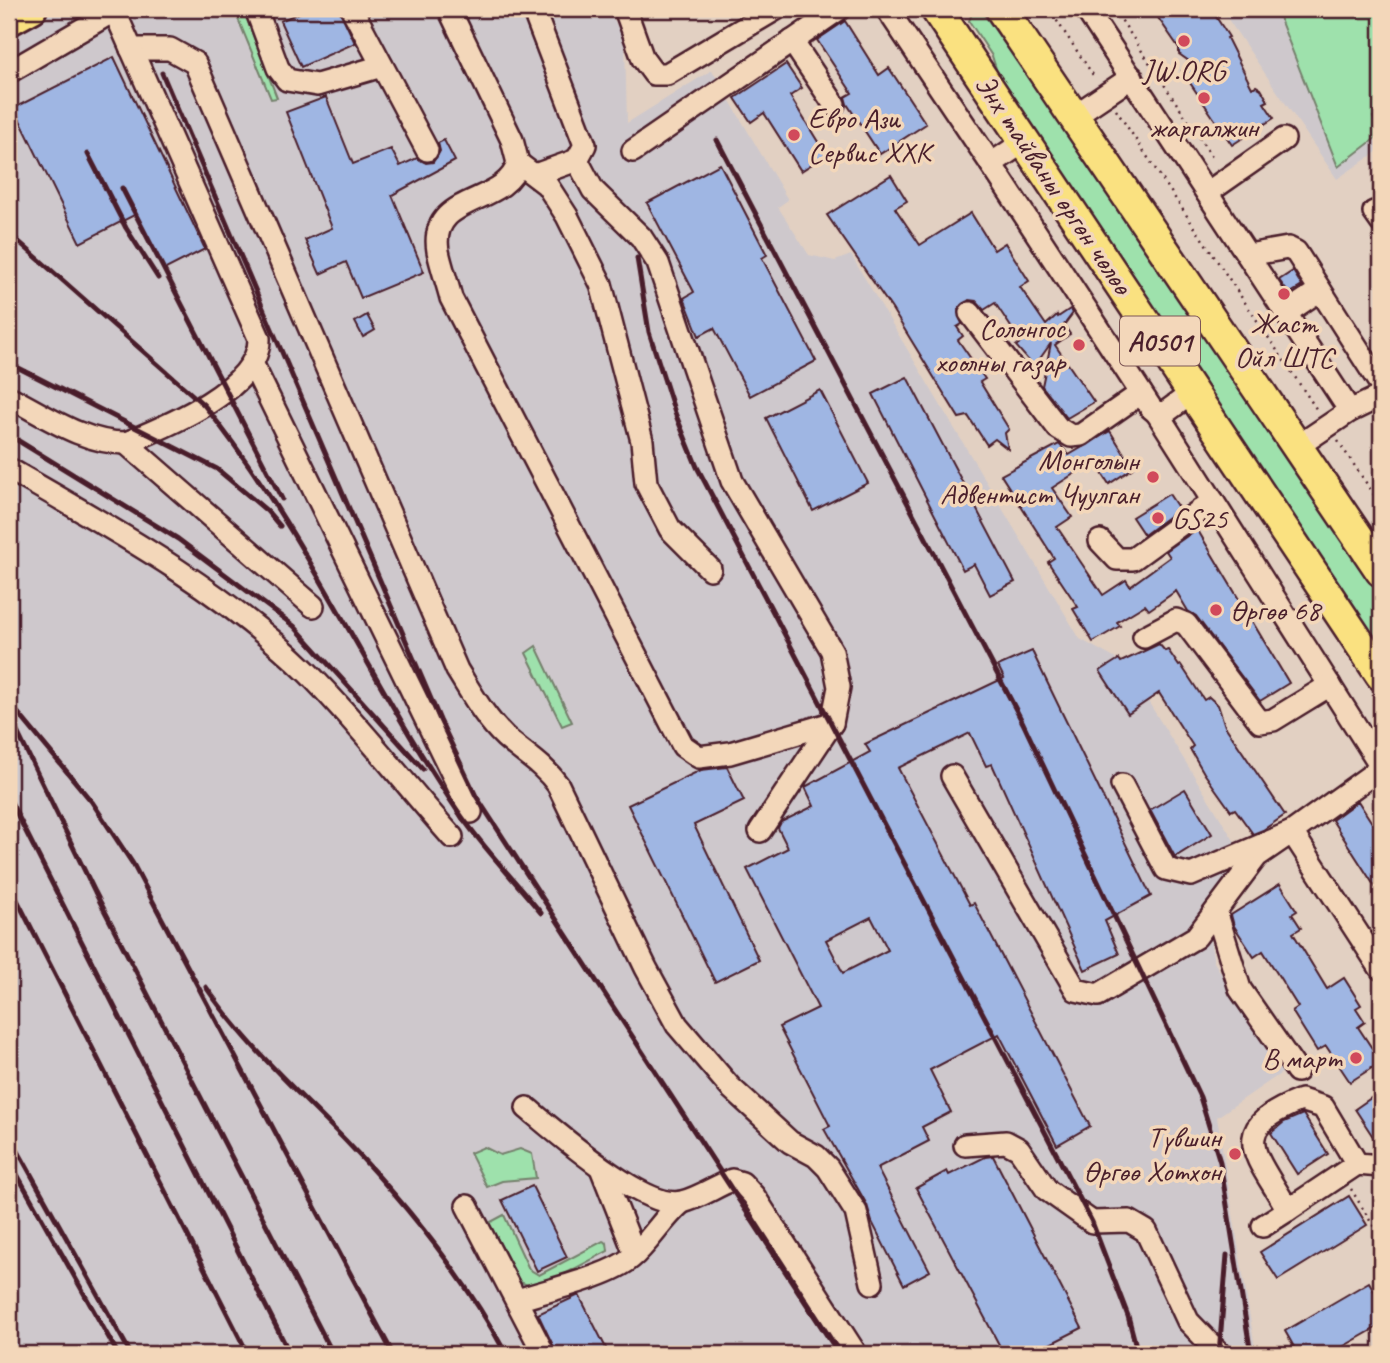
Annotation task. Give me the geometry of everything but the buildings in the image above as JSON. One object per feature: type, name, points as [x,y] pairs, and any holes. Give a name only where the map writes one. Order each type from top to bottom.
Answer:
[{"type":"highway","name":"Энх тайваны өргөн чөлөө","points":[[936,9],[1381,675]]},
{"type":"highway","points":[[958,40],[958,18],[963,9]]},
{"type":"highway","name":"Энх тайваны өргөн чөлөө","points":[[1001,9],[1381,571]]},
{"type":"main road","points":[[9,22],[33,9]]},
{"type":"street","points":[[256,9],[278,68],[287,80],[317,85],[382,66]]},
{"type":"street","points":[[352,9],[427,150]]},
{"type":"street","points":[[449,9],[527,169],[547,185],[567,216],[601,285],[642,441],[646,483],[656,507],[670,529],[710,569]]},
{"type":"street","points":[[533,9],[585,145],[577,160]]},
{"type":"street","points":[[625,9],[643,59],[654,74],[667,74],[776,9]]},
{"type":"street","points":[[633,151],[839,9]]},
{"type":"street","points":[[887,9],[1141,393],[1157,413],[1381,767],[1257,856],[1196,937],[1098,995],[1076,990],[952,776]]},
{"type":"street","points":[[1086,9],[1350,411]]},
{"type":"street","points":[[9,72],[116,10],[259,338],[258,358],[227,391],[126,443],[109,443],[80,435],[9,397]]},
{"type":"street","points":[[792,41],[834,104]]},
{"type":"street","points":[[131,49],[170,48],[195,63],[457,670],[486,717],[507,738],[547,769],[558,785],[646,968],[677,1025],[730,1087],[790,1142],[816,1156],[828,1168],[856,1212],[872,1283]]},
{"type":"street","points":[[1074,116],[1132,77]]},
{"type":"street","points":[[1207,193],[1284,139]]},
{"type":"street","points":[[991,164],[1025,141]]},
{"type":"street","points":[[577,160],[527,169],[507,184],[446,214],[438,230],[437,249],[452,298],[683,746],[699,757],[730,752],[832,723]]},
{"type":"street","points":[[577,160],[593,191],[641,237],[658,263],[733,481],[832,651],[839,687],[832,723],[760,831]]},
{"type":"street","points":[[1248,255],[1288,248],[1296,252],[1380,397],[1350,411],[1298,446]]},
{"type":"street","points":[[1286,313],[1320,290]]},
{"type":"street","points":[[970,313],[1058,428],[1071,436],[1081,435],[1141,393]]},
{"type":"street","points":[[253,365],[471,812]]},
{"type":"street","points":[[1157,413],[1166,412],[1193,392]]},
{"type":"street","points":[[126,443],[313,606]]},
{"type":"street","points":[[9,469],[154,553],[229,607],[307,673],[452,837]]},
{"type":"street","points":[[1100,541],[1117,559],[1133,559],[1213,501]]},
{"type":"street","points":[[1144,637],[1176,620],[1186,624],[1260,722],[1273,720],[1330,685]]},
{"type":"street","points":[[1122,785],[1166,869],[1191,875],[1292,832]]},
{"type":"street","points":[[1292,832],[1381,969]]},
{"type":"street","points":[[1216,911],[1240,989],[1297,1072]]},
{"type":"street","points":[[1288,1210],[1255,1151],[1251,1137],[1256,1126],[1289,1104],[1301,1100],[1323,1107],[1349,1169]]},
{"type":"street","points":[[527,1108],[601,1168],[665,1202],[682,1202]]},
{"type":"street","points":[[965,1145],[1006,1142],[1020,1149],[1048,1190],[1092,1222],[1129,1221],[1146,1231],[1188,1321],[1220,1354]]},
{"type":"street","points":[[1263,1226],[1349,1169],[1381,1166]]},
{"type":"street","points":[[601,1168],[635,1254]]},
{"type":"street","points":[[518,1300],[620,1266],[635,1254],[665,1216],[682,1202],[732,1180],[742,1183],[754,1196],[856,1354]]},
{"type":"street","points":[[467,1206],[544,1354]]},
{"type":"path","points":[[1049,9],[1381,505]]},
{"type":"path","points":[[1114,9],[1214,160]]},
{"type":"path","points":[[1349,1169],[1381,1239]]},
{"type":"shaded area","points":[[9,9],[609,9],[625,42],[627,123],[712,70],[788,200],[778,207],[809,255],[835,261],[851,255],[1080,639],[1125,664],[1243,855],[1205,913],[1214,962],[1283,1072],[1217,1117],[1256,1354],[9,1354]]},
{"type":"shaded area","points":[[1221,9],[1381,9],[1381,149],[1337,179]]},
{"type":"green space","points":[[234,9],[243,9],[277,98],[271,99]]},
{"type":"green space","points":[[1276,9],[1381,9],[1381,111],[1373,117],[1381,134],[1338,167]]},
{"type":"green space","points":[[973,11],[983,13],[1007,47],[1032,73],[1381,594],[1381,650],[1000,81],[992,56],[969,21]]},
{"type":"green space","points":[[536,646],[572,722],[562,726],[526,653]]},
{"type":"green space","points":[[484,1147],[500,1155],[520,1149],[532,1154],[536,1178],[502,1181],[487,1187],[470,1153]]},
{"type":"green space","points":[[504,1215],[529,1269],[539,1275],[603,1241],[607,1243],[608,1251],[544,1285],[533,1287],[520,1282],[489,1223]]},
{"type":"railway","points":[[162,73],[440,720],[476,796],[839,1354]]},
{"type":"railway","points":[[717,140],[1023,723],[1200,1097],[1220,1162],[1251,1354]]},
{"type":"railway","points":[[88,154],[126,228],[158,278]]},
{"type":"railway","points":[[122,188],[282,499]]},
{"type":"railway","points":[[9,233],[204,405],[272,500],[451,801],[541,913]]},
{"type":"railway","points":[[637,258],[649,332],[675,413],[697,467],[1092,1222],[1128,1316],[1138,1354]]},
{"type":"railway","points":[[9,363],[217,469],[267,511],[280,526]]},
{"type":"railway","points":[[9,435],[178,539],[294,626],[423,769]]},
{"type":"railway","points":[[9,702],[92,802],[133,864],[393,1354]]},
{"type":"railway","points":[[9,715],[95,892],[333,1354]]},
{"type":"railway","points":[[9,798],[290,1354]]},
{"type":"railway","points":[[9,884],[248,1354]]},
{"type":"railway","points":[[206,987],[255,1048],[391,1190],[472,1296],[506,1354]]},
{"type":"railway","points":[[9,1135],[131,1354]]},
{"type":"railway","points":[[9,1160],[118,1354]]},
{"type":"railway","points":[[1219,1354],[1227,1255]]},
{"type":"place","name":"JW.ORG","points":[[1184,41]]},
{"type":"place","name":"жаргалжин","points":[[1204,98]]},
{"type":"place","name":"Евро Ази Сервис ХХК","points":[[794,135]]},
{"type":"place","name":"Жаст Ойл ШТС","points":[[1284,294]]},
{"type":"place","name":"Солонгос хоолны газар","points":[[1079,345]]},
{"type":"place","name":"Монголын Адвентист Чуулган","points":[[1153,477]]},
{"type":"place","name":"GS25","points":[[1158,518]]},
{"type":"place","name":"Өргөө 68","points":[[1216,610]]},
{"type":"place","name":"В март","points":[[1356,1058]]},
{"type":"place","name":"Түвшин Өргөө Хотхон","points":[[1235,1154]]}]
